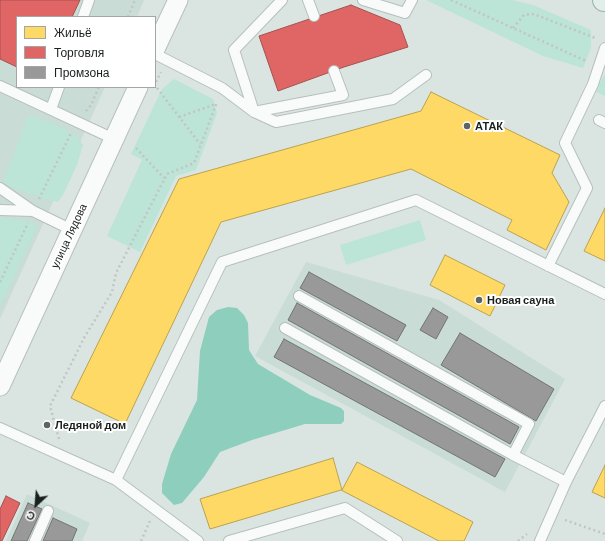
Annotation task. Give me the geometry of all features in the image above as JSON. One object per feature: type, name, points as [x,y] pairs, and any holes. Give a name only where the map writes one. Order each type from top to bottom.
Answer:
[{"type":"street","points":[[156,47],[178,0]]},
{"type":"street","name":"улица Лядова","points":[[0,386],[138,88]]},
{"type":"lane","points":[[83,16],[89,0]]},
{"type":"lane","points":[[254,112],[234,50],[282,0]]},
{"type":"lane","points":[[308,0],[314,16]]},
{"type":"lane","points":[[362,0],[405,13],[412,0]]},
{"type":"lane","points":[[548,266],[587,188],[565,143],[593,84],[605,48]]},
{"type":"lane","points":[[156,55],[222,88],[254,112],[276,122],[393,99],[426,75]]},
{"type":"lane","points":[[254,112],[343,95],[334,71]]},
{"type":"lane","points":[[0,86],[114,138]]},
{"type":"lane","points":[[51,109],[59,88]]},
{"type":"lane","points":[[0,188],[34,211],[72,230]]},
{"type":"lane","points":[[116,480],[222,262],[416,200],[605,294]]},
{"type":"lane","points":[[1,209],[34,211]]},
{"type":"lane","points":[[299,296],[529,424],[513,455]]},
{"type":"lane","points":[[285,328],[513,455],[566,482]]},
{"type":"lane","points":[[540,541],[566,482],[605,406]]},
{"type":"lane","points":[[0,428],[116,480],[198,541]]},
{"type":"lane","points":[[229,541],[345,508],[397,541]]},
{"type":"lane","points":[[35,541],[48,511]]},
{"type":"path","points":[[128,16],[135,0]]},
{"type":"path","points":[[451,0],[599,66]]},
{"type":"path","points":[[513,28],[524,15],[534,14],[598,39]]},
{"type":"path","points":[[156,87],[201,144]]},
{"type":"path","points":[[0,282],[77,122],[91,105],[99,88]]},
{"type":"path","points":[[63,456],[50,406],[84,338],[112,292],[116,273],[164,178],[167,174],[194,163],[222,88]]},
{"type":"path","points":[[179,117],[216,104]]},
{"type":"path","points":[[136,148],[164,178]]},
{"type":"path","points":[[141,541],[156,510]]},
{"type":"path","points":[[551,514],[605,534]]},
{"type":"shaded area","points":[[0,0],[144,0],[137,16],[16,16],[16,88],[105,88],[0,319]]},
{"type":"shaded area","points":[[306,262],[439,300],[565,379],[505,492],[255,356]]},
{"type":"shaded area","points":[[27,494],[90,523],[82,541],[6,541]]},
{"type":"green space","points":[[426,0],[512,0],[533,5],[591,30],[591,48],[583,68],[543,56]]},
{"type":"green space","points":[[604,75],[605,76],[605,96],[596,92]]},
{"type":"green space","points":[[174,79],[213,99],[217,113],[196,170],[176,176],[140,252],[107,236],[142,160],[131,154],[162,89]]},
{"type":"green space","points":[[28,115],[53,123],[77,136],[83,145],[77,165],[63,195],[58,202],[17,190],[3,183]]},
{"type":"green space","points":[[0,217],[31,222],[37,227],[0,307]]},
{"type":"green space","points":[[420,220],[426,240],[346,265],[340,245]]},
{"type":"green space","points":[[228,307],[237,308],[244,315],[248,323],[249,350],[258,364],[310,395],[341,408],[344,411],[344,421],[341,424],[305,424],[252,440],[220,452],[204,477],[182,503],[174,505],[162,493],[162,484],[171,454],[197,400],[200,351],[209,317],[217,310]]},
{"type":"building: Жильё","points":[[431,92],[560,155],[552,173],[569,202],[546,250],[507,230],[512,220],[411,169],[221,222],[125,424],[71,398],[179,179],[421,111]]},
{"type":"building: Жильё","points":[[605,208],[605,261],[584,251]]},
{"type":"building: Жильё","name":"Новая сауна","points":[[445,255],[505,285],[490,316],[430,285]]},
{"type":"building: Жильё","points":[[333,458],[342,490],[357,462],[473,522],[464,541],[439,541],[341,490],[210,529],[200,499]]},
{"type":"building: Жильё","points":[[605,465],[605,498],[592,492]]},
{"type":"building: Торговля","points":[[0,0],[80,0],[72,16],[16,16],[16,67],[0,59]]},
{"type":"building: Торговля","points":[[351,5],[400,25],[408,47],[344,67],[278,91],[259,36]]},
{"type":"building: Торговля","points":[[6,496],[20,503],[2,541],[0,541],[0,509]]},
{"type":"building: Промзона","points":[[309,272],[406,325],[397,341],[300,288]]},
{"type":"building: Промзона","points":[[297,303],[519,427],[510,444],[288,320]]},
{"type":"building: Промзона","points":[[433,308],[448,317],[436,339],[420,330]]},
{"type":"building: Промзона","points":[[460,333],[554,389],[536,421],[441,365]]},
{"type":"building: Промзона","points":[[284,339],[505,459],[495,477],[274,357]]},
{"type":"building: Промзона","points":[[28,503],[42,509],[27,541],[11,541]]},
{"type":"building: Промзона","points":[[53,518],[77,529],[72,541],[43,541]]},
{"type":"place","name":"АТАК","points":[[467,126]]},
{"type":"place","name":"Новая сауна","points":[[479,300]]},
{"type":"place","name":"Ледяной дом","points":[[47,425]]}]
